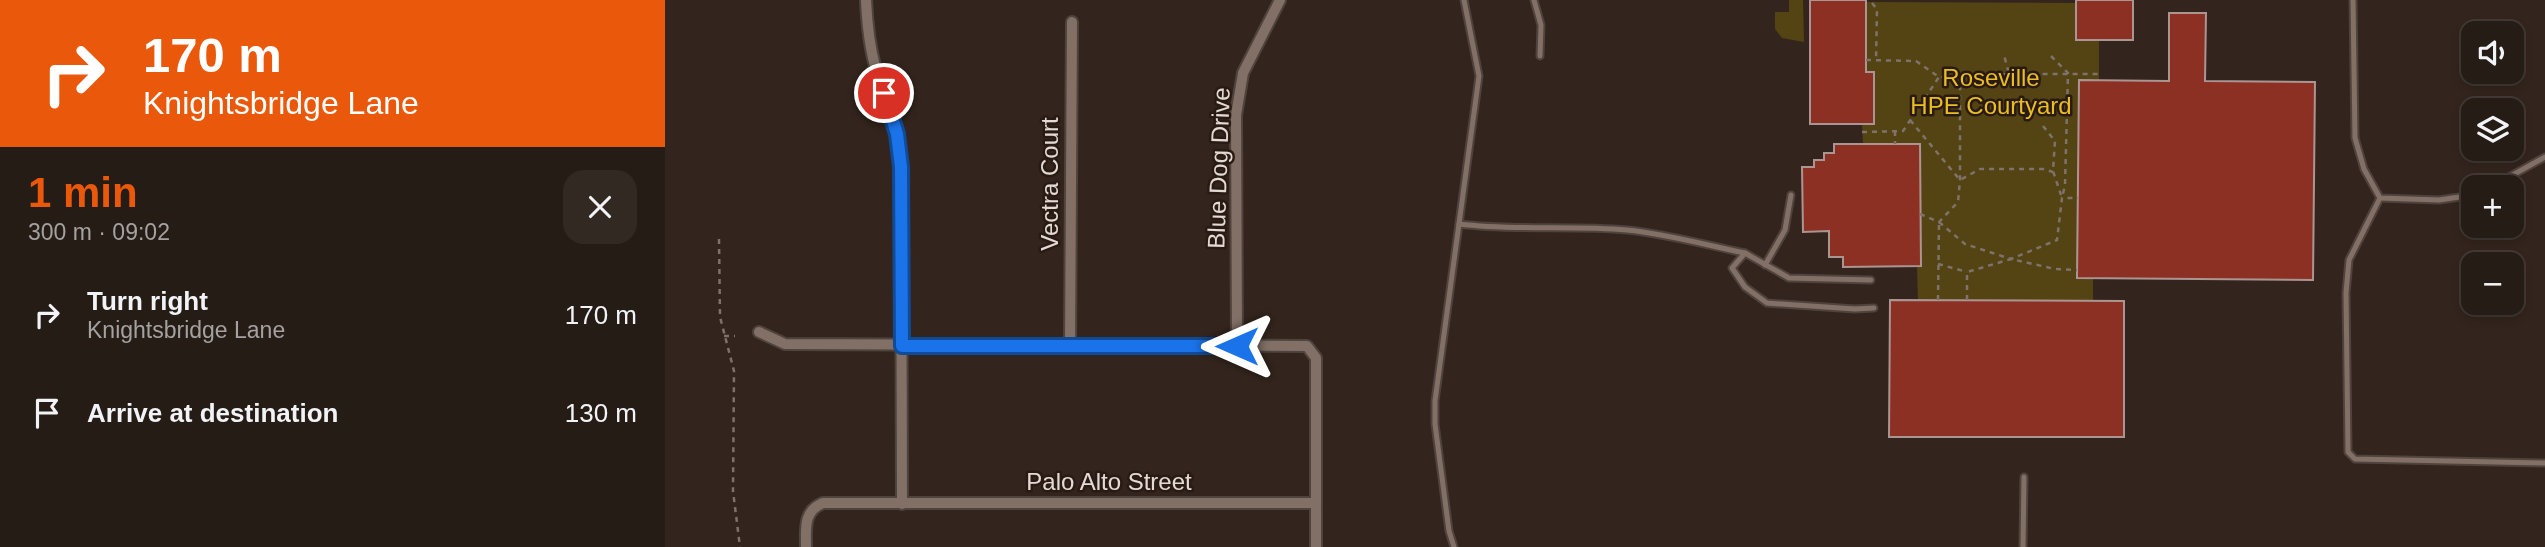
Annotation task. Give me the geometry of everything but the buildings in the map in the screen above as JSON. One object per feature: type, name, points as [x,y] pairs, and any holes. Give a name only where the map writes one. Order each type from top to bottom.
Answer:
[{"type":"street","points":[[866,0],[869,40],[899,148],[902,504]]},
{"type":"street","name":"Blue Dog Drive","points":[[1237,346],[1236,115],[1243,73],[1280,0]]},
{"type":"street","name":"Vectra Court","points":[[1070,346],[1072,22]]},
{"type":"street","points":[[759,332],[785,344],[1307,346],[1316,358],[1316,547]]},
{"type":"street","name":"Palo Alto Street","points":[[806,547],[807,518],[818,505],[1316,503]]},
{"type":"lane","points":[[1454,547],[1449,531],[1435,424],[1435,401],[1479,76],[1464,0]]},
{"type":"lane","points":[[1534,0],[1541,25],[1540,56]]},
{"type":"lane","points":[[2353,0],[2355,138],[2364,169],[2380,198]]},
{"type":"lane","points":[[2513,175],[2545,158]]},
{"type":"lane","points":[[1765,265],[1785,230],[1791,195]]},
{"type":"lane","points":[[2380,198],[2439,200],[2461,197]]},
{"type":"lane","points":[[2380,198],[2349,260],[2346,293],[2348,452],[2355,459],[2545,463]]},
{"type":"lane","points":[[1459,225],[1628,230],[1745,253],[1789,278],[1871,280]]},
{"type":"lane","points":[[1745,253],[1732,268],[1745,287],[1767,303],[1874,308]]},
{"type":"lane","points":[[2023,547],[2024,477]]},
{"type":"path","points":[[1872,3],[1877,9],[1877,61]]},
{"type":"path","points":[[2004,55],[2009,74],[2019,86]]},
{"type":"path","points":[[1938,264],[1967,272],[2011,259],[2057,240],[2065,186],[2068,74],[2051,56]]},
{"type":"path","points":[[1866,60],[1916,61],[1939,77],[2099,74]]},
{"type":"path","points":[[1938,300],[1939,222],[1958,202],[1961,180],[1960,76]]},
{"type":"path","points":[[1862,132],[1903,131],[1939,77]]},
{"type":"path","points":[[1910,120],[1961,180]]},
{"type":"path","points":[[2043,126],[2055,141],[2053,172],[2062,198]]},
{"type":"path","points":[[1895,131],[1895,144]]},
{"type":"path","points":[[1961,180],[1980,169],[2043,169],[2053,172]]},
{"type":"path","points":[[2062,198],[2078,198]]},
{"type":"path","points":[[1920,215],[1939,222],[1965,244],[2011,259],[2055,269],[2077,270]]},
{"type":"path","points":[[719,239],[720,317],[734,371],[733,491],[740,547]]},
{"type":"path","points":[[1967,272],[1967,300]]},
{"type":"path","points":[[724,337],[735,336]]},
{"type":"green space","points":[[1789,0],[1803,0],[1804,42],[1782,38],[1775,29],[1775,12],[1789,12]]},
{"type":"green space","name":"Roseville HPE Courtyard","points":[[1866,2],[2076,3],[2099,40],[2099,80],[2079,80],[2077,278],[2093,278],[2093,301],[1918,300],[1917,266],[1921,265],[1920,144],[1863,144],[1862,124],[1874,123],[1866,72]]},
{"type":"route","points":[[884,93],[897,134],[901,167],[902,346],[1237,346]]}]
